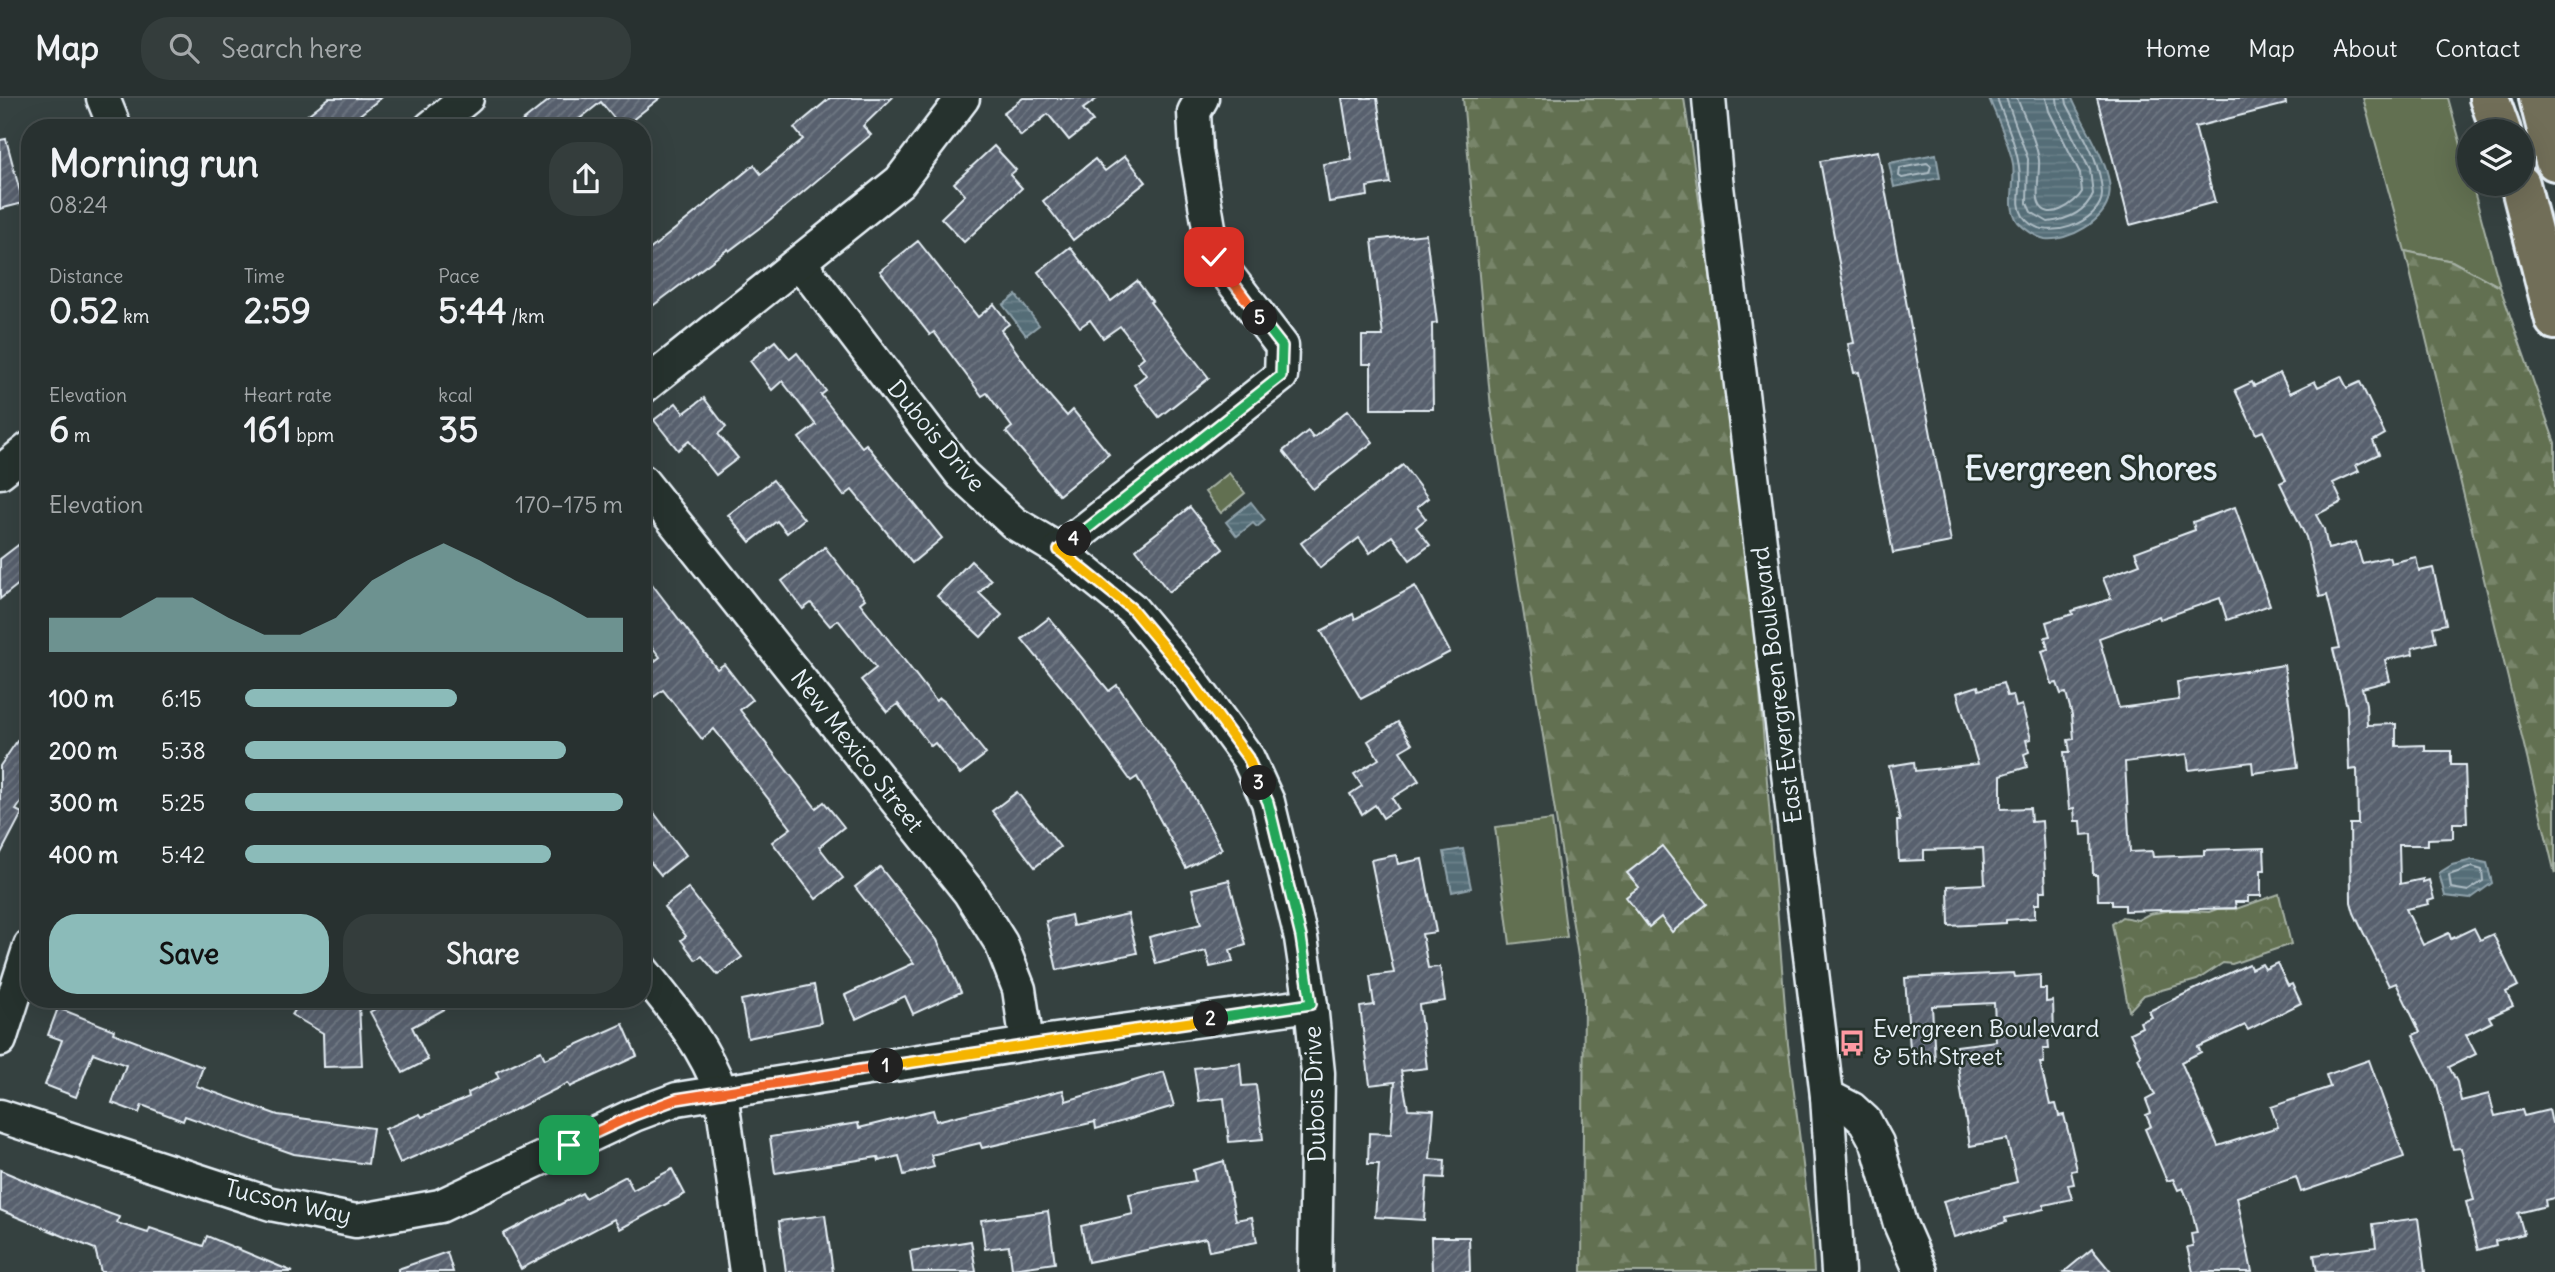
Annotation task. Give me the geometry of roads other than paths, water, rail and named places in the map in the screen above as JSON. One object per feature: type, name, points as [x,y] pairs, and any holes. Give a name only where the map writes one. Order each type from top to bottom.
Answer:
[{"type":"highway","points":[[2489,98],[2497,119]]},
{"type":"highway","points":[[2498,98],[2504,119]]},
{"type":"highway","points":[[2539,98],[2555,161]]},
{"type":"highway","points":[[2522,196],[2555,320]]},
{"type":"street","points":[[103,98],[111,119]]},
{"type":"street","points":[[441,119],[467,98]]},
{"type":"street","points":[[651,381],[900,181],[963,98]]},
{"type":"street","points":[[1059,550],[1281,376],[1282,346],[1214,257],[1196,151],[1194,112],[1202,98]]},
{"type":"street","name":"East Evergreen Boulevard","points":[[1709,98],[1717,191],[1827,1096],[1838,1272]]},
{"type":"street","name":"Dubois Drive","points":[[800,263],[961,475],[1014,523],[1059,550],[1132,609],[1188,676],[1248,758],[1268,802],[1301,937],[1311,1004],[1318,1073],[1315,1272]]},
{"type":"street","points":[[0,471],[21,455]]},
{"type":"street","name":"New Mexico Street","points":[[651,492],[969,892],[1001,943],[1019,989],[1027,1044]]},
{"type":"street","points":[[0,1040],[21,974]]},
{"type":"street","points":[[651,981],[695,1037],[711,1065],[721,1092],[746,1272]]},
{"type":"street","name":"Tucson Way","points":[[0,1116],[271,1204],[356,1221],[440,1206],[634,1115],[677,1099],[1027,1044],[1311,1004]]},
{"type":"street","points":[[1827,1096],[1852,1109],[1865,1121],[1877,1143],[1900,1224],[1921,1272]]},
{"type":"water","points":[[1989,98],[2072,98],[2103,160],[2110,186],[2106,206],[2093,222],[2064,237],[2045,239],[2018,222],[2013,208],[2013,164]]},
{"type":"water","points":[[1936,154],[1940,178],[1894,187],[1889,163]]},
{"type":"water","points":[[1016,295],[1039,325],[1026,335],[1003,305]]},
{"type":"water","points":[[1251,502],[1265,520],[1257,527],[1253,523],[1237,536],[1226,522]]},
{"type":"water","points":[[1463,849],[1471,888],[1452,892],[1444,852]]},
{"type":"water","points":[[2472,860],[2487,863],[2492,883],[2470,899],[2445,896],[2439,873],[2452,865]]},
{"type":"place","name":"Evergreen Boulevard & 5th Street","points":[[1852,1043]]},
{"type":"district","name":"Evergreen Shores","points":[[2091,469]]}]
